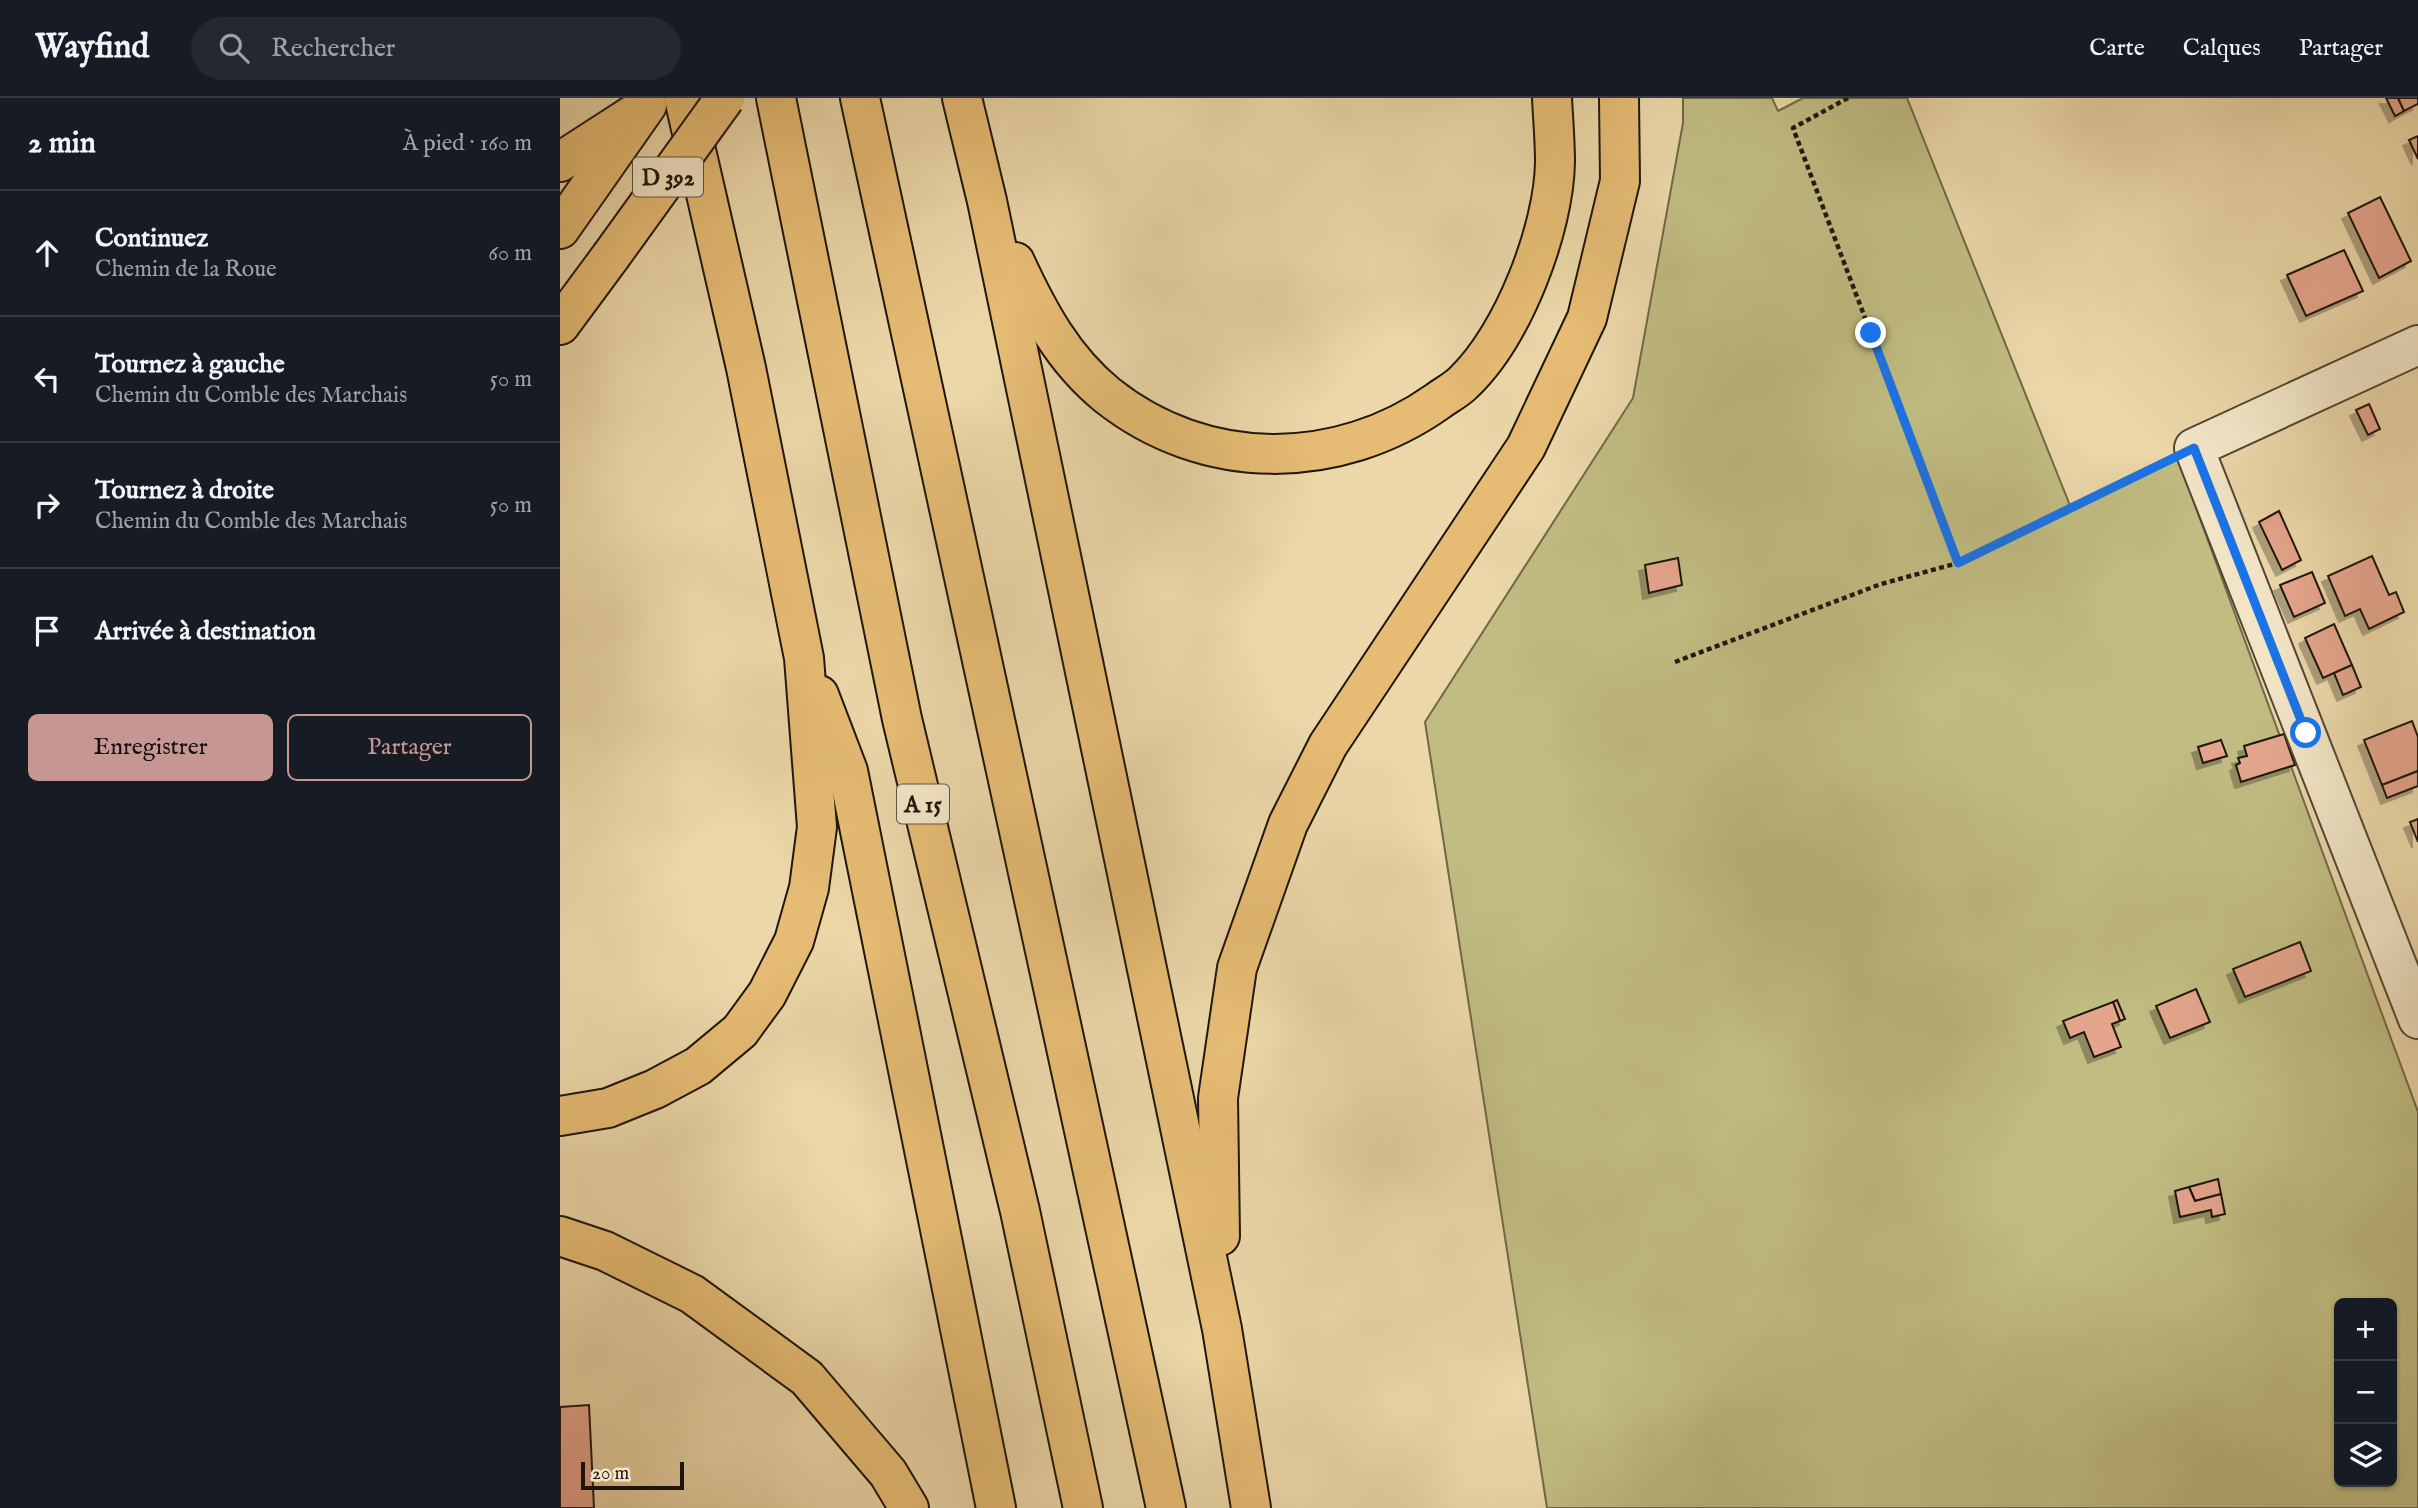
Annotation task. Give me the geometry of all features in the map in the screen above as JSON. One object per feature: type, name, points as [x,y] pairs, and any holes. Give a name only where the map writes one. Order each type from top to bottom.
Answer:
[{"type":"main road","points":[[560,1116],[608,1108],[655,1089],[698,1066],[740,1031],[767,994],[794,942],[809,888],[817,827],[804,657],[746,368],[684,98]]},
{"type":"main road","name":"D 392","points":[[560,325],[725,98]]},
{"type":"main road","name":"A 15","points":[[776,98],[902,719],[1020,1211],[1083,1508]]},
{"type":"main road","points":[[860,98],[1166,1508]]},
{"type":"main road","points":[[962,98],[987,201],[1222,1329],[1251,1508]]},
{"type":"main road","points":[[987,201],[1054,338],[1107,395],[1140,417],[1199,443],[1234,452],[1294,455],[1361,442],[1415,417],[1463,383],[1488,353],[1507,323],[1530,275],[1546,222],[1555,163],[1552,98]]},
{"type":"main road","points":[[1222,1329],[1218,1098],[1237,968],[1288,824],[1328,745],[1526,447],[1587,318],[1620,181],[1619,98]]},
{"type":"main road","points":[[560,162],[649,102]]},
{"type":"main road","name":"D 392","points":[[560,229],[649,102]]},
{"type":"main road","points":[[804,657],[848,771],[996,1508]]},
{"type":"main road","points":[[560,1237],[605,1251],[692,1294],[807,1378],[888,1473],[909,1508]]},
{"type":"street","points":[[2418,345],[2194,448],[2418,1019]]},
{"type":"path","points":[[1849,98],[1794,128],[1958,563]]},
{"type":"path","points":[[1675,662],[1881,584],[1958,563],[2194,448]]},
{"type":"shaded area","points":[[1683,98],[1772,98],[1778,111],[1803,98],[1907,98],[2071,508],[2177,456],[2418,1112],[2418,1508],[1547,1508],[1425,722],[1633,398],[1683,123]]},
{"type":"building","points":[[2386,98],[2398,98],[2404,111],[2395,116]]},
{"type":"building","points":[[2398,98],[2418,98],[2418,104],[2404,111]]},
{"type":"building","points":[[2418,136],[2418,159],[2409,140]]},
{"type":"building","points":[[2380,197],[2411,261],[2379,278],[2348,213]]},
{"type":"building","points":[[2344,250],[2363,291],[2306,316],[2287,275]]},
{"type":"building","points":[[2369,404],[2380,429],[2368,435],[2356,410]]},
{"type":"building","points":[[2279,511],[2301,560],[2282,570],[2259,522]]},
{"type":"building","points":[[2372,556],[2389,595],[2396,592],[2404,612],[2369,629],[2360,609],[2345,616],[2328,576]]},
{"type":"building","points":[[1678,558],[1682,585],[1649,593],[1645,565]]},
{"type":"building","points":[[2312,572],[2325,603],[2294,617],[2280,585]]},
{"type":"building","points":[[2334,624],[2352,665],[2323,678],[2305,638]]},
{"type":"building","points":[[2352,665],[2361,687],[2343,695],[2334,673]]},
{"type":"building","points":[[2412,721],[2418,737],[2418,771],[2382,785],[2364,740]]},
{"type":"building","points":[[2284,734],[2295,765],[2241,782],[2236,765],[2240,763],[2238,758],[2247,756],[2244,746]]},
{"type":"building","points":[[2221,740],[2227,756],[2203,763],[2198,747]]},
{"type":"building","points":[[2418,771],[2418,786],[2387,798],[2382,785]]},
{"type":"building","points":[[2418,819],[2418,842],[2410,822]]},
{"type":"building","points":[[2300,942],[2311,971],[2245,997],[2233,969]]},
{"type":"building","points":[[2196,989],[2210,1022],[2170,1038],[2156,1006]]},
{"type":"building","points":[[2117,1000],[2125,1019],[2120,1021],[2113,1002]]},
{"type":"building","points":[[2113,1002],[2120,1021],[2112,1024],[2121,1047],[2094,1057],[2084,1032],[2070,1038],[2063,1021]]},
{"type":"building","points":[[2218,1179],[2221,1194],[2195,1201],[2189,1187]]},
{"type":"building","points":[[2189,1187],[2195,1201],[2221,1194],[2225,1214],[2212,1217],[2211,1210],[2180,1217],[2175,1191]]},
{"type":"building","points":[[589,1405],[594,1508],[560,1508],[560,1407]]},
{"type":"route","points":[[1871,333],[1958,563],[2194,448],[2306,733]]}]
